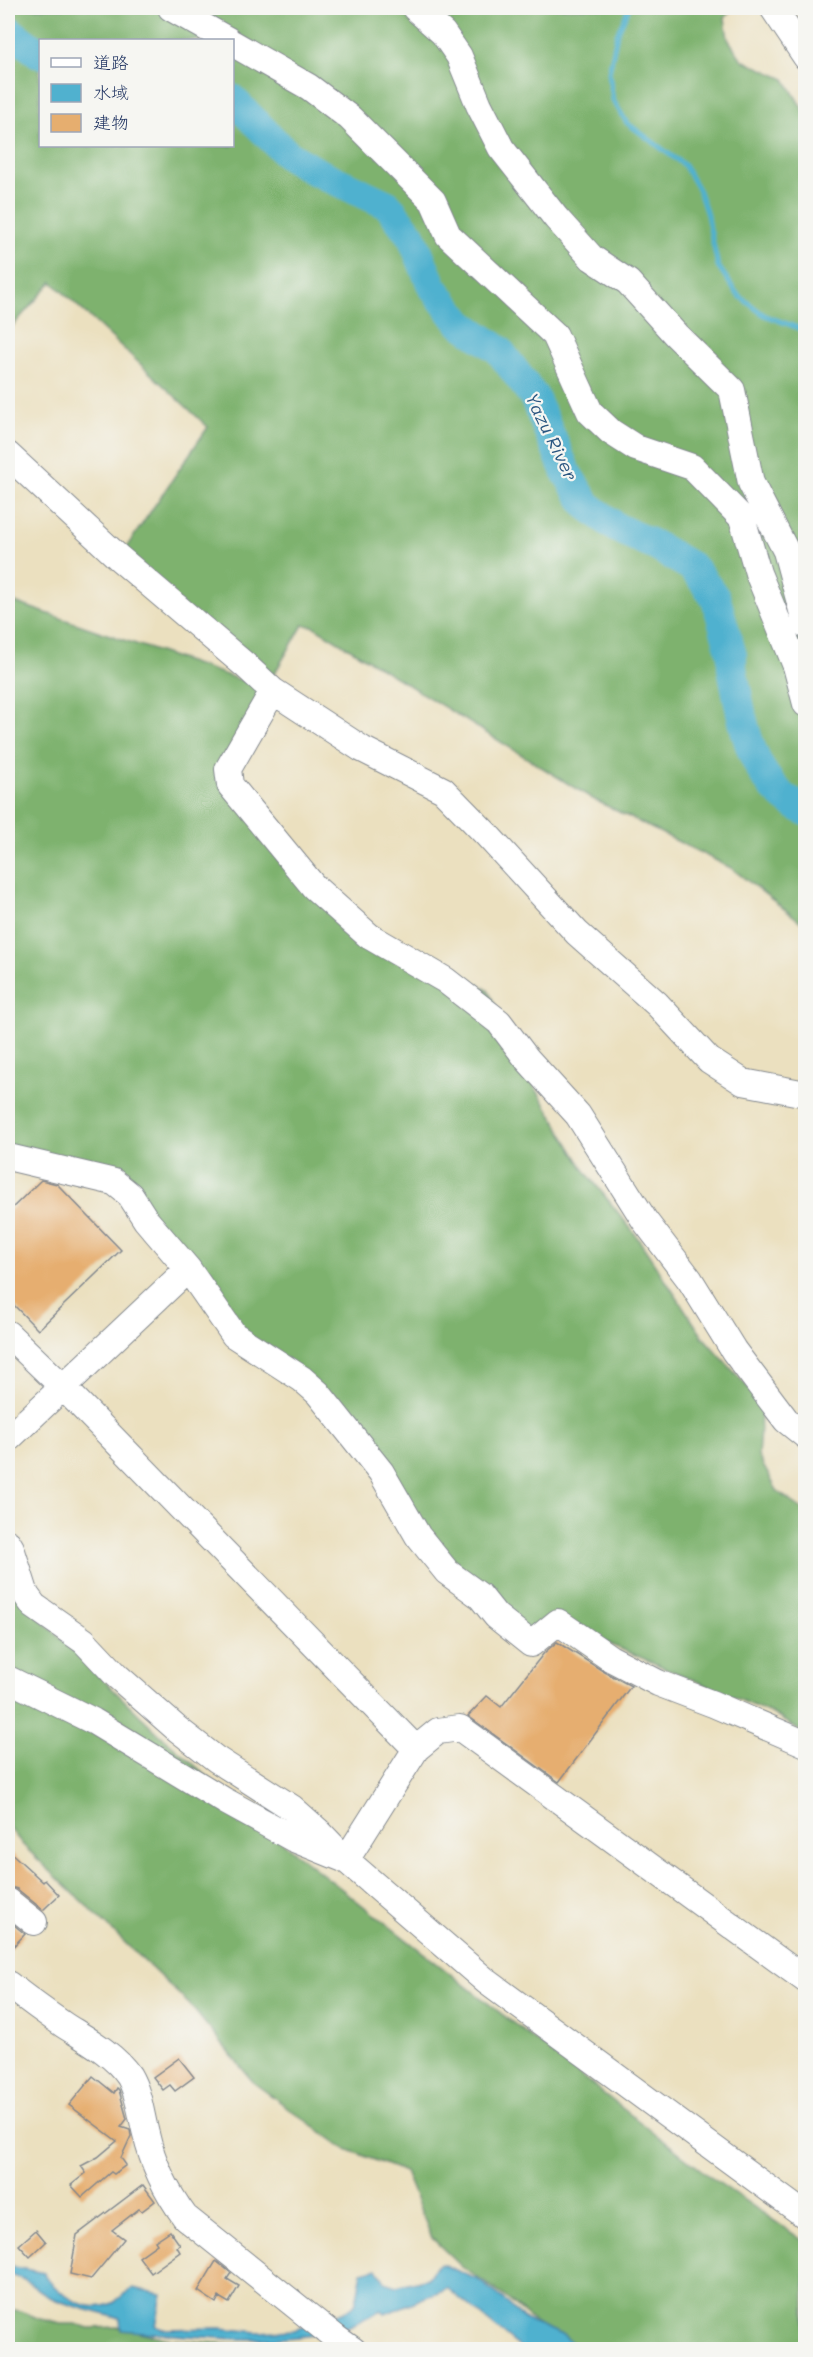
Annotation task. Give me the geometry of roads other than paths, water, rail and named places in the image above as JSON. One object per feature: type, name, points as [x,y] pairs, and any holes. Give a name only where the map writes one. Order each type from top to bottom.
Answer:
[{"type":"street","points":[[171,8],[226,39]]},
{"type":"street","points":[[415,8],[443,33],[459,56],[479,105],[501,148],[556,218],[592,258],[628,282],[676,335],[732,390],[752,483],[786,551],[806,625]]},
{"type":"street","points":[[773,8],[797,27],[806,57]]},
{"type":"street","points":[[234,44],[309,87],[350,118],[433,201],[448,235],[555,335],[590,412],[611,432],[636,448],[692,467],[742,519],[758,573],[796,666],[806,704]]},
{"type":"street","points":[[8,455],[119,558],[273,691],[362,749],[443,790],[488,835],[577,933],[657,1004],[709,1060],[743,1082],[806,1094]]},
{"type":"street","points":[[273,691],[228,769],[230,785],[314,887],[369,936],[445,980],[499,1022],[527,1059],[578,1115],[645,1221],[690,1280],[734,1351],[786,1420],[806,1436]]},
{"type":"street","points":[[8,1157],[114,1182],[130,1195],[146,1220],[188,1269],[234,1335],[302,1379],[318,1393],[381,1472],[418,1536],[447,1572],[480,1596],[496,1616],[531,1644],[558,1622],[610,1658],[658,1683],[734,1712],[806,1744]]},
{"type":"street","points":[[8,1439],[188,1269]]},
{"type":"street","points":[[8,1334],[62,1386],[416,1749]]},
{"type":"street","points":[[8,1543],[26,1595],[34,1606],[84,1641],[117,1676],[176,1728],[216,1759],[292,1808],[320,1832],[346,1860],[486,1981],[806,2216]]},
{"type":"street","points":[[8,1679],[93,1721],[225,1801],[294,1839],[346,1860]]},
{"type":"street","points":[[346,1860],[416,1749],[438,1731],[460,1728],[806,1980]]},
{"type":"street","points":[[8,1901],[34,1922]]},
{"type":"street","points":[[8,1984],[115,2061],[132,2083],[160,2179],[180,2210],[200,2230],[345,2344]]},
{"type":"water","points":[[442,2264],[478,2280],[501,2297],[524,2319],[563,2335],[579,2349],[522,2349],[447,2288],[385,2314],[381,2310],[337,2331],[279,2338],[226,2339],[121,2330],[120,2319],[57,2300],[42,2293],[21,2278],[8,2274],[8,2266],[44,2273],[45,2277],[67,2296],[93,2307],[113,2303],[133,2288],[162,2294],[156,2326],[162,2329],[221,2328],[258,2332],[294,2330],[352,2308],[356,2302],[362,2272],[377,2268],[385,2282],[397,2286],[428,2278],[436,2266]]},
{"type":"waterway","points":[[629,8],[617,34],[609,73],[613,100],[627,123],[684,165],[699,191],[707,215],[718,266],[738,295],[764,315],[806,331]]},
{"type":"waterway","name":"Yazu River","points":[[8,30],[39,53]]},
{"type":"waterway","name":"Yazu River","points":[[234,101],[288,155],[315,171],[388,205],[412,237],[432,286],[459,322],[499,350],[534,397],[566,472],[587,505],[617,528],[654,545],[692,567],[699,575],[716,599],[732,655],[732,668],[745,730],[760,768],[772,785],[787,799],[806,811]]}]
